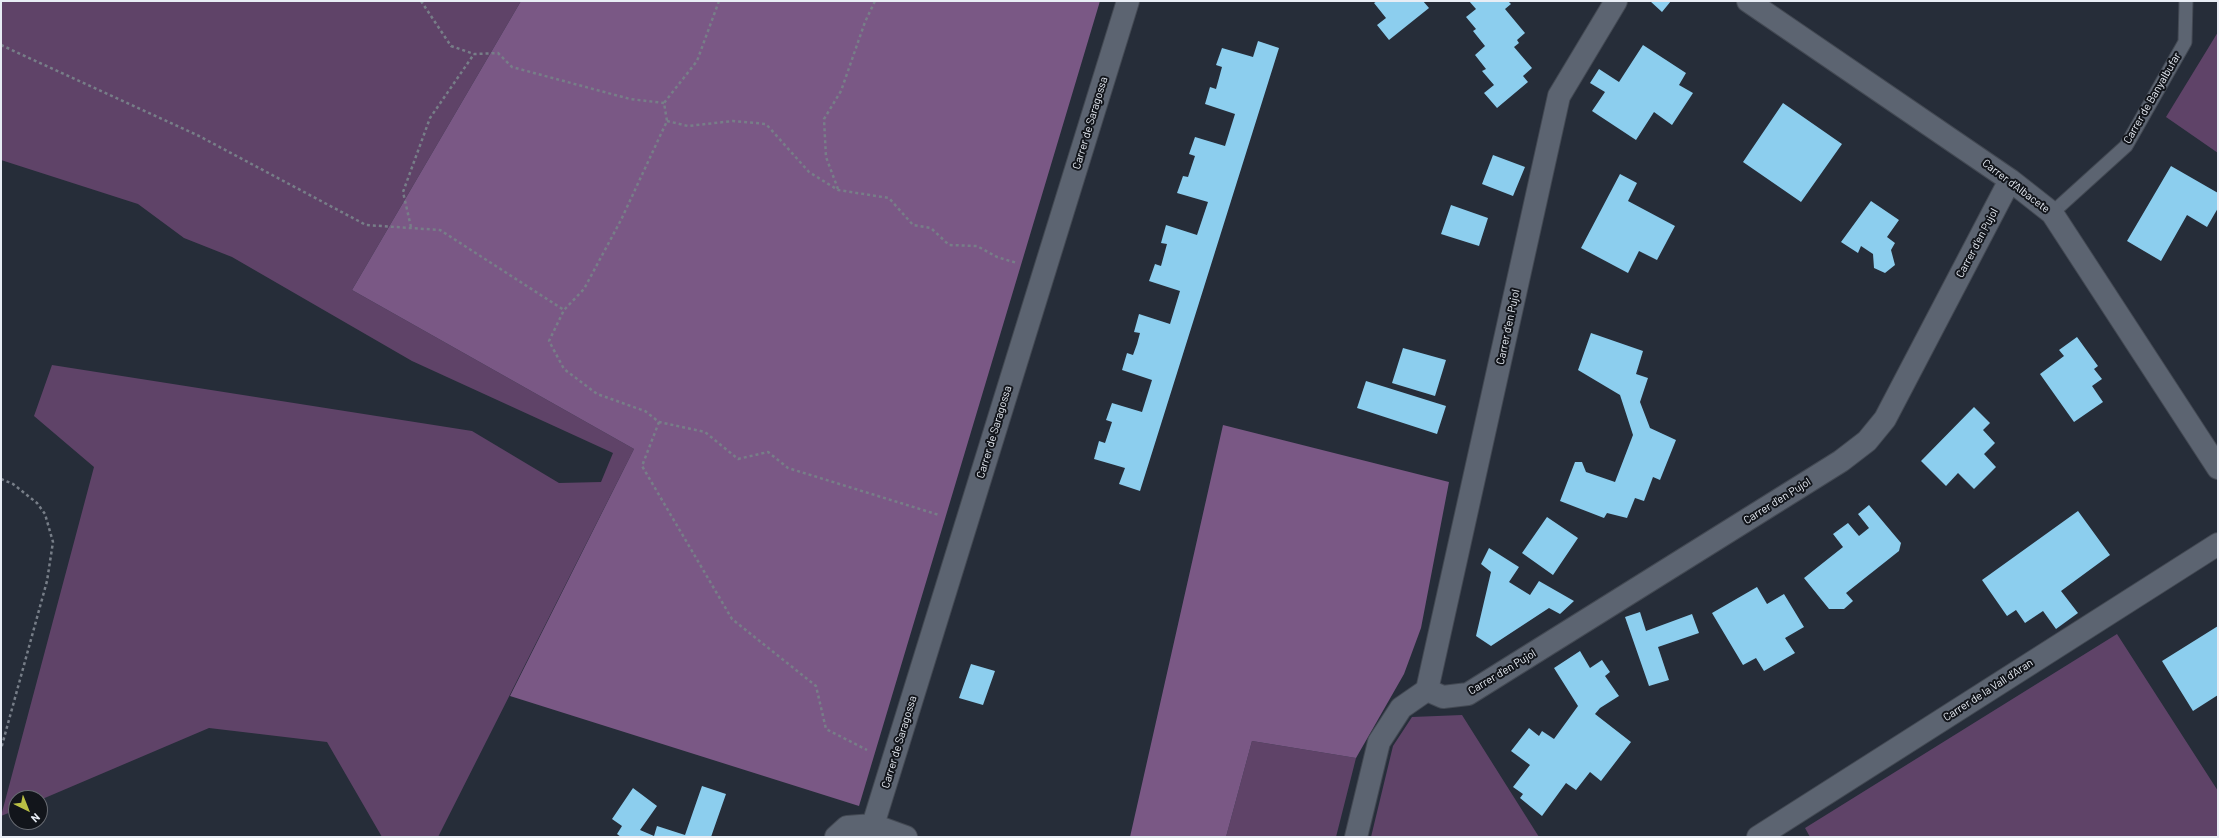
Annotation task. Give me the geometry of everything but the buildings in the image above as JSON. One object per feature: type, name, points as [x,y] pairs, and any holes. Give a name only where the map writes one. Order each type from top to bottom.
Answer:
[{"type":"street","name":"Carrer de Saragossa","points":[[873,824],[1128,1]]},
{"type":"street","name":"Carrer d'en Pujol","points":[[1616,1],[1559,96],[1427,690],[1443,697],[1468,694],[1842,461],[1867,441],[1885,419],[2010,180]]},
{"type":"street","name":"Carrer d'Albacete","points":[[1748,1],[2010,180],[2052,213],[2218,468]]},
{"type":"street","name":"Carrer de la Vall d'Aran","points":[[1758,837],[2218,544]]},
{"type":"street","points":[[1356,837],[1380,742],[1401,708],[1427,690]]},
{"type":"street","points":[[836,837],[847,827],[873,824],[906,837]]},
{"type":"lane","name":"Carrer de Banyalbufar","points":[[2052,213],[2126,146],[2185,42],[2186,1]]},
{"type":"path","points":[[421,1],[450,46],[474,54],[498,52],[512,67],[630,99],[664,103]]},
{"type":"path","points":[[719,1],[697,61],[664,103],[667,120],[621,220],[584,289],[564,310],[549,341],[564,369],[597,394],[645,411],[659,422],[705,432],[738,459],[768,452],[788,468],[966,524]]},
{"type":"path","points":[[838,190],[826,157],[824,119],[841,91],[866,22],[876,1]]},
{"type":"path","points":[[1,44],[199,136],[366,225],[440,230],[564,310]]},
{"type":"path","points":[[411,228],[403,192],[408,177],[430,118],[474,54]]},
{"type":"path","points":[[667,120],[688,126],[733,120],[766,124],[809,172],[838,190],[890,198],[914,225],[931,228],[949,245],[977,246],[997,257],[1044,272]]},
{"type":"path","points":[[659,422],[642,466],[732,619],[816,686],[826,729],[892,763]]},
{"type":"path","points":[[1,479],[13,484],[37,503],[45,514],[53,542],[47,581],[1,749]]},
{"type":"shaded area","points":[[1,1],[521,1],[352,290],[634,449],[438,837],[382,837],[327,742],[209,728],[48,797],[48,790],[8,790],[8,813],[1,816],[94,467],[34,416],[52,365],[472,431],[559,483],[601,482],[613,453],[412,361],[232,257],[184,238],[138,204],[1,160]]},
{"type":"shaded area","points":[[521,1],[1100,1],[859,806],[510,696],[634,449],[352,290]]},
{"type":"shaded area","points":[[2218,32],[2218,153],[2166,117]]},
{"type":"shaded area","points":[[1223,425],[1449,482],[1421,628],[1404,674],[1356,758],[1252,741],[1226,837],[1130,837]]},
{"type":"shaded area","points":[[2117,634],[2218,791],[2218,837],[1810,837],[1805,828]]},
{"type":"shaded area","points":[[1462,715],[1539,837],[1371,837],[1393,746],[1412,717]]},
{"type":"shaded area","points":[[1252,741],[1356,758],[1336,837],[1226,837]]}]
